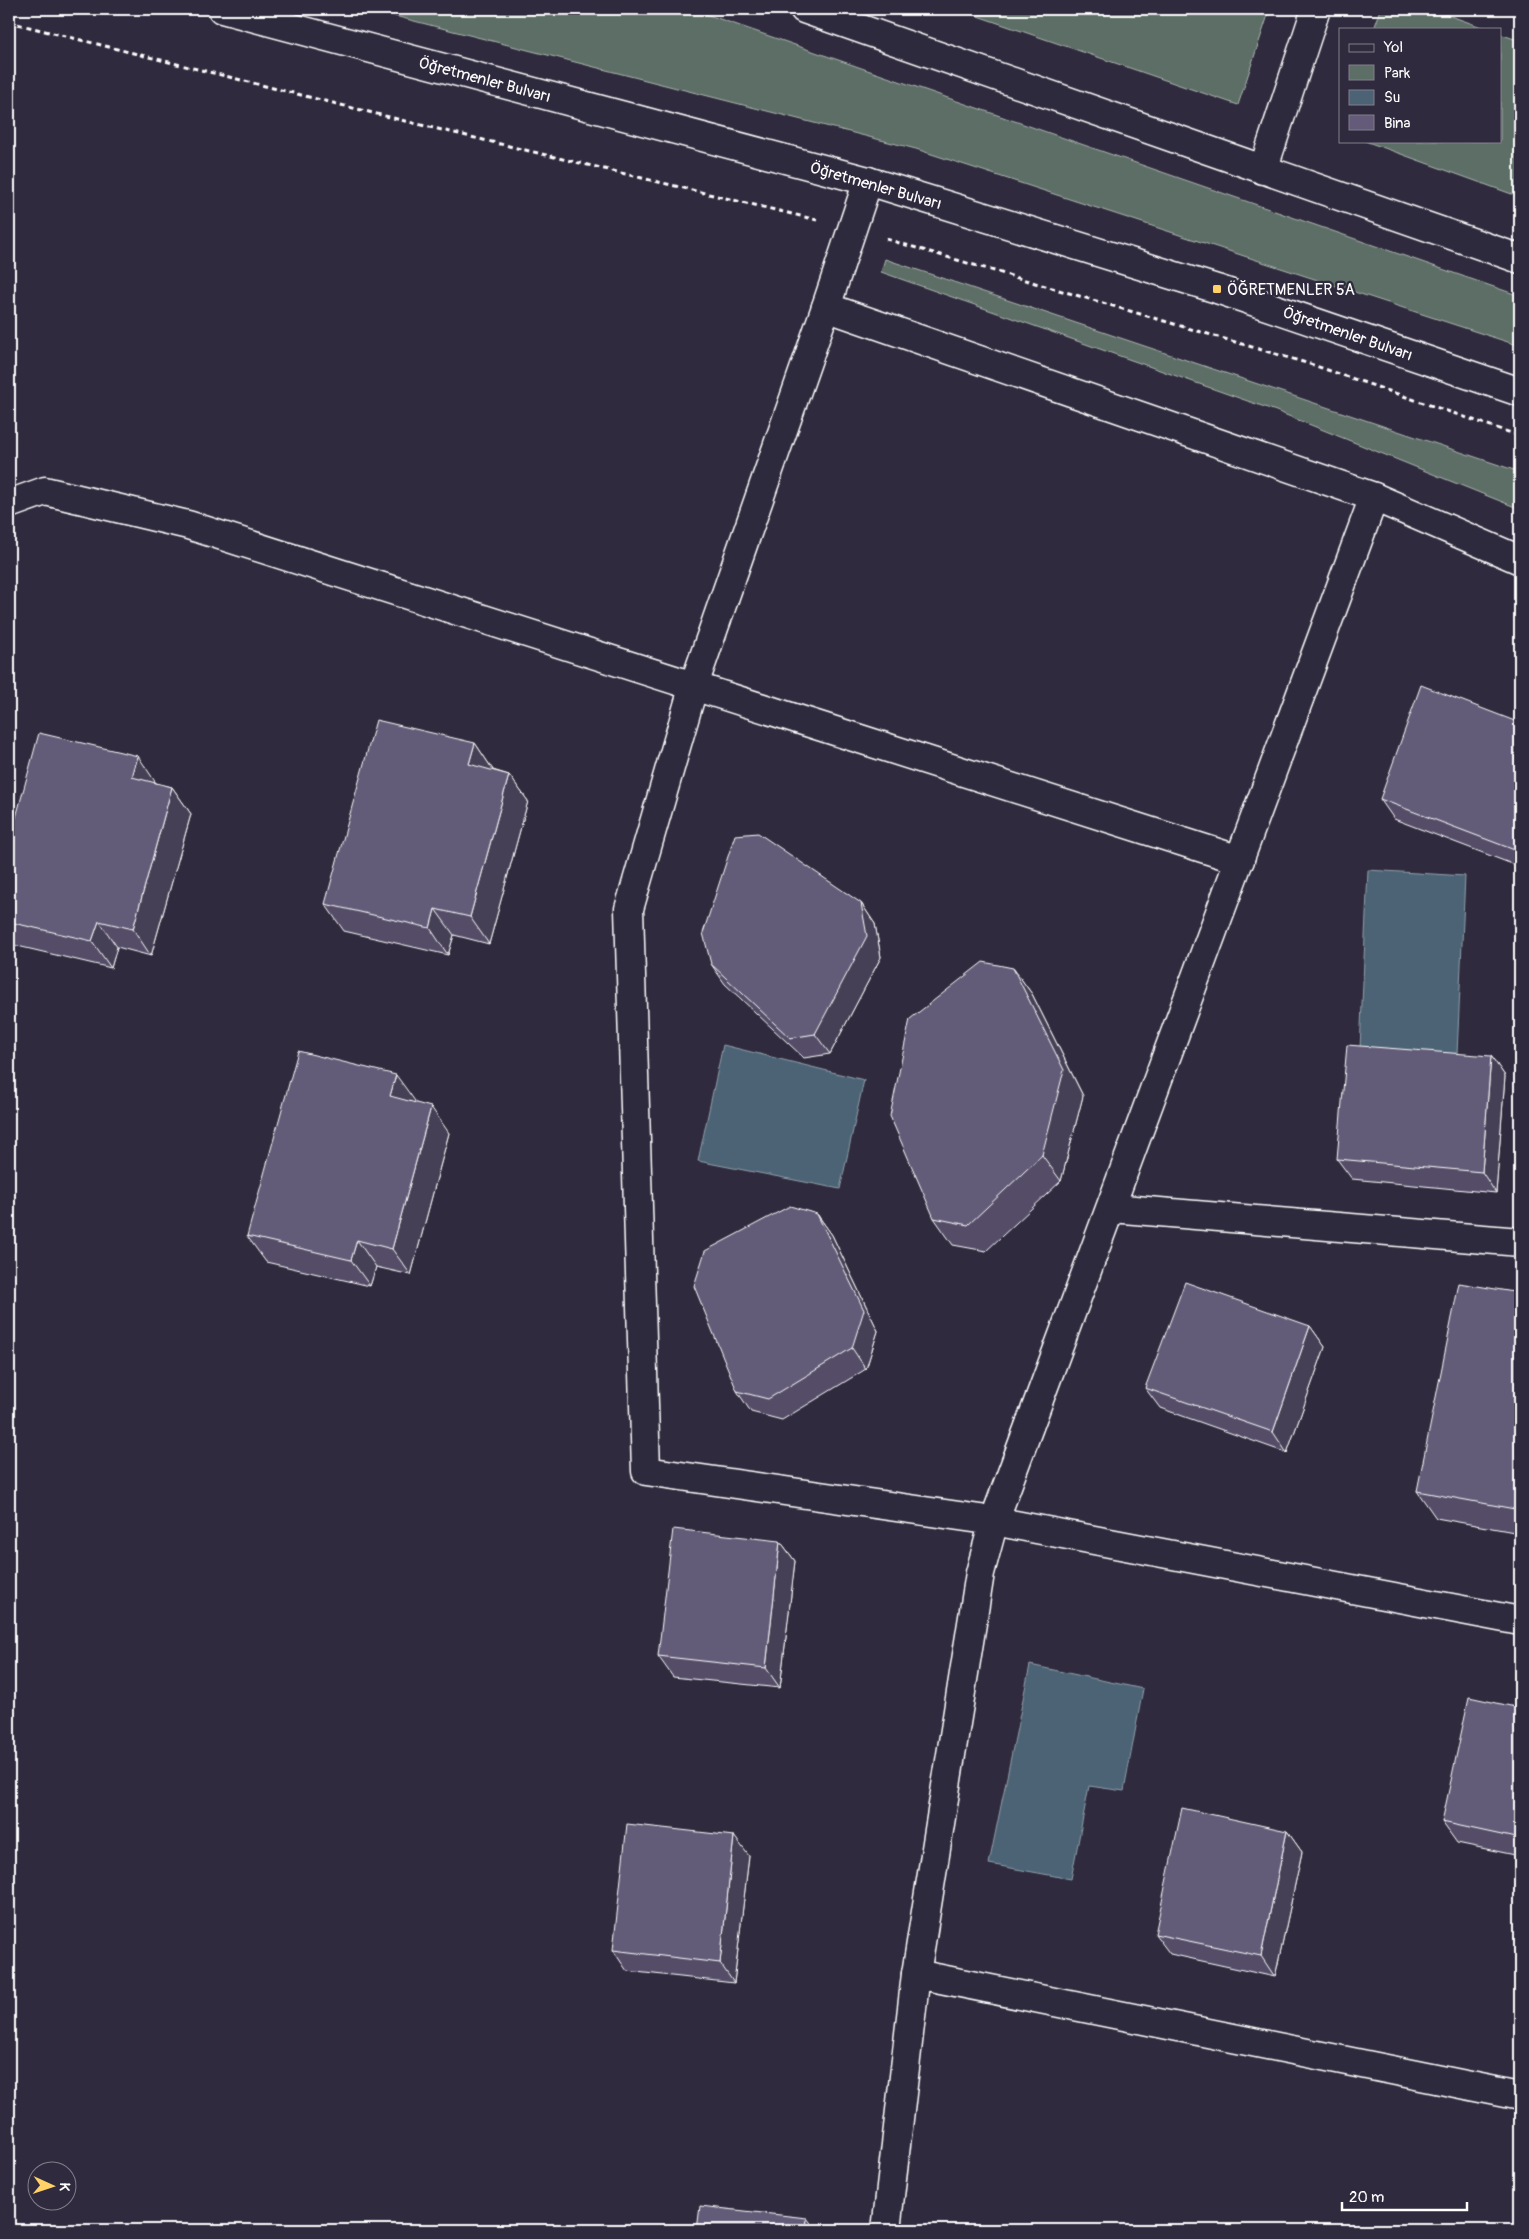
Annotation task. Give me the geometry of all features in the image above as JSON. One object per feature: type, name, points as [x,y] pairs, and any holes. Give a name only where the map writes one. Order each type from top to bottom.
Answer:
[{"type":"street","name":"Öğretmenler Bulvarı","points":[[222,9],[868,181],[1217,289],[1520,392]]},
{"type":"street","points":[[804,9],[1520,259]]},
{"type":"street","points":[[1263,170],[1316,9]]},
{"type":"street","points":[[868,181],[694,685],[629,909],[646,1471],[994,1521],[1520,1621]]},
{"type":"street","points":[[826,307],[1374,497],[1520,560]]},
{"type":"street","points":[[9,504],[45,491],[188,525],[1240,860]]},
{"type":"street","points":[[886,2230],[916,1974],[980,1573],[994,1521],[1374,497]]},
{"type":"street","points":[[1111,1208],[1520,1242]]},
{"type":"street","points":[[916,1974],[1520,2096]]},
{"type":"path","points":[[9,22],[417,124],[817,220]]},
{"type":"path","points":[[882,237],[1313,365],[1520,436]]},
{"type":"green space","points":[[367,9],[691,9],[1520,296],[1520,346],[916,149]]},
{"type":"green space","points":[[957,9],[1270,9],[1238,105]]},
{"type":"green space","points":[[1381,9],[1431,9],[1484,28],[1374,28]]},
{"type":"green space","points":[[1502,35],[1520,41],[1520,197],[1368,142],[1502,142]]},
{"type":"green space","points":[[885,259],[1520,472],[1520,509],[1276,411],[881,272]]},
{"type":"water","points":[[1368,870],[1465,876],[1457,1054],[1360,1049]]},
{"type":"water","points":[[723,1045],[864,1080],[840,1189],[698,1161]]},
{"type":"water","points":[[1030,1665],[1143,1689],[1124,1791],[1089,1786],[1071,1879],[989,1864]]},
{"type":"building","points":[[1421,685],[1520,723],[1520,852],[1380,799]]},
{"type":"building","points":[[376,720],[475,743],[469,764],[509,775],[470,917],[435,909],[430,928],[325,904]]},
{"type":"building","points":[[39,733],[138,756],[132,777],[172,787],[133,929],[99,921],[92,941],[9,922],[9,843]]},
{"type":"building","points":[[758,833],[861,903],[867,936],[815,1034],[790,1038],[711,964],[703,933],[735,835]]},
{"type":"building","points":[[983,962],[1013,968],[1064,1070],[1042,1155],[968,1225],[934,1218],[890,1116],[910,1019]]},
{"type":"building","points":[[1347,1045],[1491,1056],[1482,1172],[1337,1159]]},
{"type":"building","points":[[298,1051],[396,1075],[390,1096],[431,1107],[392,1249],[357,1240],[351,1260],[247,1236]]},
{"type":"building","points":[[790,1206],[817,1214],[864,1310],[852,1348],[768,1399],[737,1391],[694,1286],[705,1251]]},
{"type":"building","points":[[1185,1282],[1310,1326],[1273,1432],[1145,1388]]},
{"type":"building","points":[[1459,1283],[1520,1293],[1520,1510],[1417,1491]]},
{"type":"building","points":[[673,1529],[780,1541],[766,1668],[658,1656]]},
{"type":"building","points":[[1469,1697],[1520,1708],[1520,1839],[1442,1822]]},
{"type":"building","points":[[1182,1808],[1287,1831],[1261,1956],[1155,1934]]},
{"type":"building","points":[[627,1824],[734,1836],[720,1963],[613,1950]]},
{"type":"building","points":[[700,2206],[807,2218],[806,2230],[697,2230]]},
{"type":"place","name":"ÖĞRETMENLER 5A","points":[[1217,289]]}]
